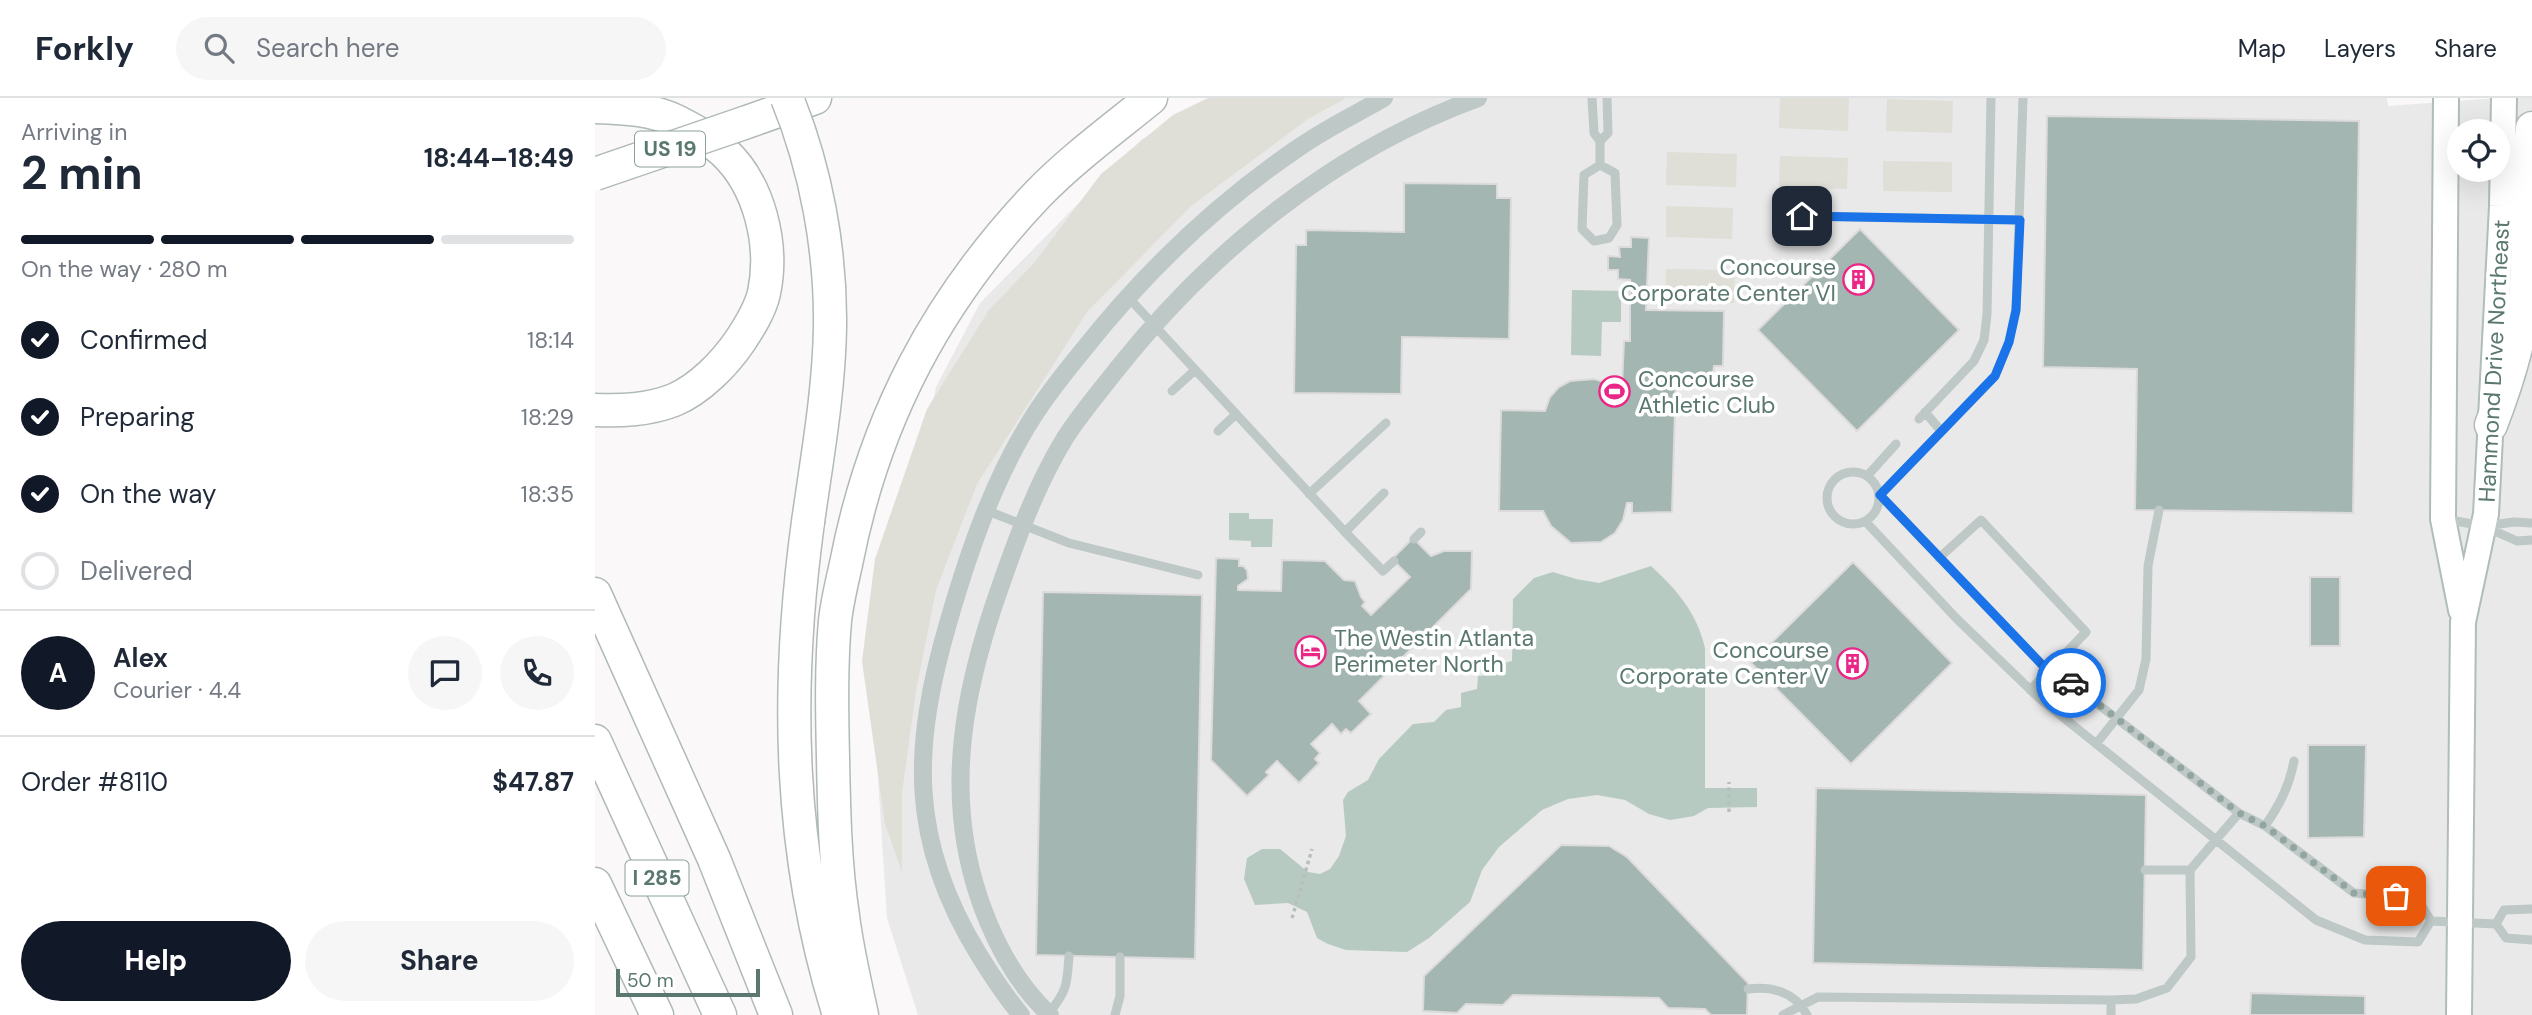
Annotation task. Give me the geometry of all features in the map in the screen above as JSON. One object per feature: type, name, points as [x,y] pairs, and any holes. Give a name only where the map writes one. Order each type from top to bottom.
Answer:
[{"type":"highway","points":[[787,98],[797,122],[811,175],[828,257],[830,327],[824,404],[799,585],[793,727],[805,878],[839,1015]]},
{"type":"highway","name":"US 19","points":[[595,174],[815,98]]},
{"type":"highway","points":[[862,1015],[842,915],[834,810],[832,704],[835,620],[853,529],[873,460],[894,402],[921,350],[950,303],[988,251],[1039,192],[1151,98]]},
{"type":"highway","points":[[595,107],[631,108],[677,121],[723,150],[746,179],[761,215],[768,253],[764,294],[751,324],[729,357],[695,387],[675,399],[626,411],[595,410]]},
{"type":"highway","points":[[2490,425],[2504,391],[2521,330],[2529,244],[2532,128]]},
{"type":"highway","points":[[595,594],[714,859],[776,1015]]},
{"type":"highway","name":"I 285","points":[[595,741],[720,1015]]},
{"type":"highway","name":"I 285","points":[[595,884],[657,1015]]},
{"type":"main road","name":"Hammond Drive Northeast","points":[[2446,98],[2443,519],[2463,622]]},
{"type":"main road","name":"Hammond Drive Northeast","points":[[2459,1015],[2463,622],[2483,526],[2502,206],[2504,98]]},
{"type":"street","points":[[1021,1015],[1003,994],[960,924],[930,847],[923,803],[927,711],[937,662],[959,585],[988,511],[1009,462],[1033,418],[1061,378],[1128,296],[1188,236],[1258,176],[1303,144],[1384,98]]},
{"type":"street","points":[[1049,1014],[1020,980],[1000,947],[971,879],[960,801],[960,762],[974,671],[985,629],[1043,479],[1065,438],[1153,326],[1239,241],[1281,206],[1324,176],[1415,124],[1478,98]]},
{"type":"lane","points":[[1593,98],[1594,133],[1599,141],[1600,165]]},
{"type":"lane","points":[[1599,141],[1608,133],[1607,98]]},
{"type":"lane","points":[[1941,431],[1921,416],[1974,361],[1983,340],[1987,314],[1991,98]]},
{"type":"lane","points":[[2023,98],[2016,310],[2009,342],[1995,376],[1880,495],[1876,510],[1865,521],[1857,524],[1841,522],[1829,509],[1828,491],[1838,477],[1855,472],[1868,475],[1880,495],[2049,672],[2064,678],[2239,813],[2265,826],[2354,893],[2417,898],[2431,921]]},
{"type":"lane","points":[[1600,165],[1615,173],[1617,225],[1609,238],[1594,241],[1582,229],[1584,176],[1600,165]]},
{"type":"lane","points":[[1802,216],[2020,220]]},
{"type":"lane","points":[[1128,296],[1308,494],[1383,571],[1394,561]]},
{"type":"lane","points":[[1173,391],[1194,370]]},
{"type":"lane","points":[[1217,431],[1235,415]]},
{"type":"lane","points":[[1308,494],[1386,423]]},
{"type":"lane","points":[[1868,475],[1896,444]]},
{"type":"lane","points":[[1345,532],[1384,494]]},
{"type":"lane","points":[[2096,744],[2139,690],[2147,659],[2148,566],[2159,510]]},
{"type":"lane","points":[[988,511],[1069,543],[1198,575]]},
{"type":"lane","points":[[2443,519],[2483,526],[2517,541],[2532,540]]},
{"type":"lane","points":[[1940,558],[1981,520],[2086,632],[2031,690]]},
{"type":"lane","points":[[1865,521],[1913,574],[2031,690],[2316,920],[2365,940],[2418,942],[2431,921]]},
{"type":"lane","points":[[2483,526],[2532,523]]},
{"type":"lane","points":[[2265,826],[2283,799],[2294,761]]},
{"type":"lane","points":[[1783,1015],[1818,997],[2111,1000],[2136,999],[2167,988],[2191,957],[2190,870],[2239,813]]},
{"type":"lane","points":[[2145,870],[2190,870]]},
{"type":"lane","points":[[2496,924],[2504,910],[2532,909]]},
{"type":"lane","points":[[2431,921],[2496,924]]},
{"type":"lane","points":[[2496,924],[2506,938],[2532,940]]},
{"type":"lane","points":[[1049,1014],[1067,986],[1069,956]]},
{"type":"lane","points":[[1115,1015],[1119,996],[1120,957]]},
{"type":"lane","points":[[1748,989],[1777,990],[1788,994],[1807,1015]]},
{"type":"lane","points":[[2111,1000],[2111,1015]]},
{"type":"path","points":[[1729,782],[1729,812]]},
{"type":"path","points":[[1292,918],[1312,849]]},
{"type":"shaded area","points":[[1208,98],[1346,98],[1308,119],[1191,206],[1087,312],[977,484],[936,590],[916,691],[902,793],[902,872],[885,824],[862,661],[875,559],[927,409],[989,310],[1034,263],[1101,174],[1173,115]]},
{"type":"shaded area","points":[[1222,98],[2387,98],[2388,106],[2532,98],[2532,1015],[918,1015],[887,918],[875,731],[936,387],[980,303],[1142,139]]},
{"type":"shaded area","points":[[1780,98],[1849,98],[1848,131],[1779,128]]},
{"type":"shaded area","points":[[1887,99],[1953,101],[1952,133],[1886,131]]},
{"type":"shaded area","points":[[1667,152],[1737,154],[1736,187],[1666,185]]},
{"type":"shaded area","points":[[1780,156],[1848,158],[1847,189],[1779,188]]},
{"type":"shaded area","points":[[1883,161],[1952,162],[1952,192],[1883,191]]},
{"type":"shaded area","points":[[1666,206],[1733,208],[1732,239],[1666,237]]},
{"type":"shaded area","points":[[1666,269],[1735,270],[1734,303],[1665,302]]},
{"type":"shaded area","points":[[1572,290],[1621,291],[1621,322],[1602,322],[1601,356],[1571,355]]},
{"type":"shaded area","points":[[1229,513],[1249,513],[1249,519],[1273,519],[1272,547],[1251,547],[1251,541],[1229,540]]},
{"type":"shaded area","points":[[1651,566],[1685,603],[1697,624],[1705,648],[1705,788],[1757,788],[1757,807],[1708,808],[1694,816],[1670,820],[1649,814],[1625,800],[1597,795],[1568,799],[1542,810],[1499,847],[1482,870],[1470,902],[1429,938],[1407,952],[1346,950],[1317,938],[1307,912],[1288,903],[1255,905],[1244,879],[1247,858],[1262,849],[1280,849],[1308,872],[1320,874],[1330,869],[1339,856],[1346,836],[1343,800],[1348,792],[1368,780],[1379,759],[1413,724],[1434,722],[1446,710],[1461,707],[1461,693],[1477,689],[1478,676],[1494,675],[1496,665],[1512,661],[1513,599],[1534,578],[1553,572],[1599,583]]},
{"type":"building","points":[[2047,116],[2359,121],[2353,513],[2135,510],[2137,369],[2043,367]]},
{"type":"building","points":[[1404,183],[1497,184],[1497,198],[1511,198],[1509,339],[1402,337],[1401,394],[1294,393],[1296,245],[1306,245],[1306,230],[1404,232]]},
{"type":"building","name":"Concourse Corporate Center VI","points":[[1860,229],[1959,330],[1857,431],[1758,330]]},
{"type":"building","name":"Concourse Athletic Club","points":[[1631,237],[1649,238],[1646,310],[1724,311],[1723,366],[1714,366],[1713,374],[1676,376],[1672,512],[1632,513],[1632,503],[1627,503],[1623,520],[1615,533],[1601,542],[1571,543],[1551,526],[1543,511],[1499,511],[1501,410],[1545,411],[1550,397],[1559,387],[1570,381],[1594,379],[1622,387],[1624,341],[1630,341],[1630,280],[1618,279],[1618,270],[1608,270],[1608,256],[1620,257],[1619,247],[1631,247]]},
{"type":"building","name":"The Westin Atlanta Perimeter North","points":[[1413,538],[1431,556],[1444,551],[1472,551],[1471,589],[1359,701],[1371,714],[1351,733],[1346,729],[1341,734],[1332,724],[1311,744],[1320,753],[1315,759],[1319,763],[1299,783],[1277,761],[1266,772],[1269,775],[1247,796],[1211,760],[1216,558],[1239,559],[1239,566],[1247,570],[1248,579],[1238,586],[1238,590],[1281,591],[1282,560],[1325,561],[1344,580],[1355,581],[1365,602],[1362,606],[1371,615],[1410,577],[1392,559]]},
{"type":"building","name":"Concourse Corporate Center V","points":[[1853,562],[1952,663],[1851,764],[1751,663]]},
{"type":"building","points":[[2310,577],[2340,577],[2340,646],[2310,646]]},
{"type":"building","points":[[1043,592],[1202,595],[1195,959],[1036,955]]},
{"type":"building","points":[[2308,745],[2366,745],[2364,837],[2308,838]]},
{"type":"building","points":[[1816,788],[2146,795],[2143,970],[1813,963]]},
{"type":"building","points":[[1561,845],[1609,846],[1627,857],[1748,983],[1747,1015],[1711,1015],[1705,1009],[1668,1008],[1659,998],[1513,995],[1503,1005],[1466,1004],[1457,1013],[1423,1011],[1424,976]]},
{"type":"building","points":[[2251,993],[2365,996],[2365,1015],[2250,1015]]},
{"type":"way so far","points":[[2071,683],[2239,813],[2265,826],[2354,893],[2396,896]]},
{"type":"place","name":"Concourse Corporate Center VI","points":[[1859,280]]},
{"type":"place","name":"Concourse Athletic Club","points":[[1615,392]]},
{"type":"place","name":"The Westin Atlanta Perimeter North","points":[[1311,651]]},
{"type":"place","name":"Concourse Corporate Center V","points":[[1852,663]]},
{"type":"route","points":[[1802,216],[2020,220],[2016,310],[2009,342],[1995,376],[1880,495],[2049,672],[2071,683]]}]
